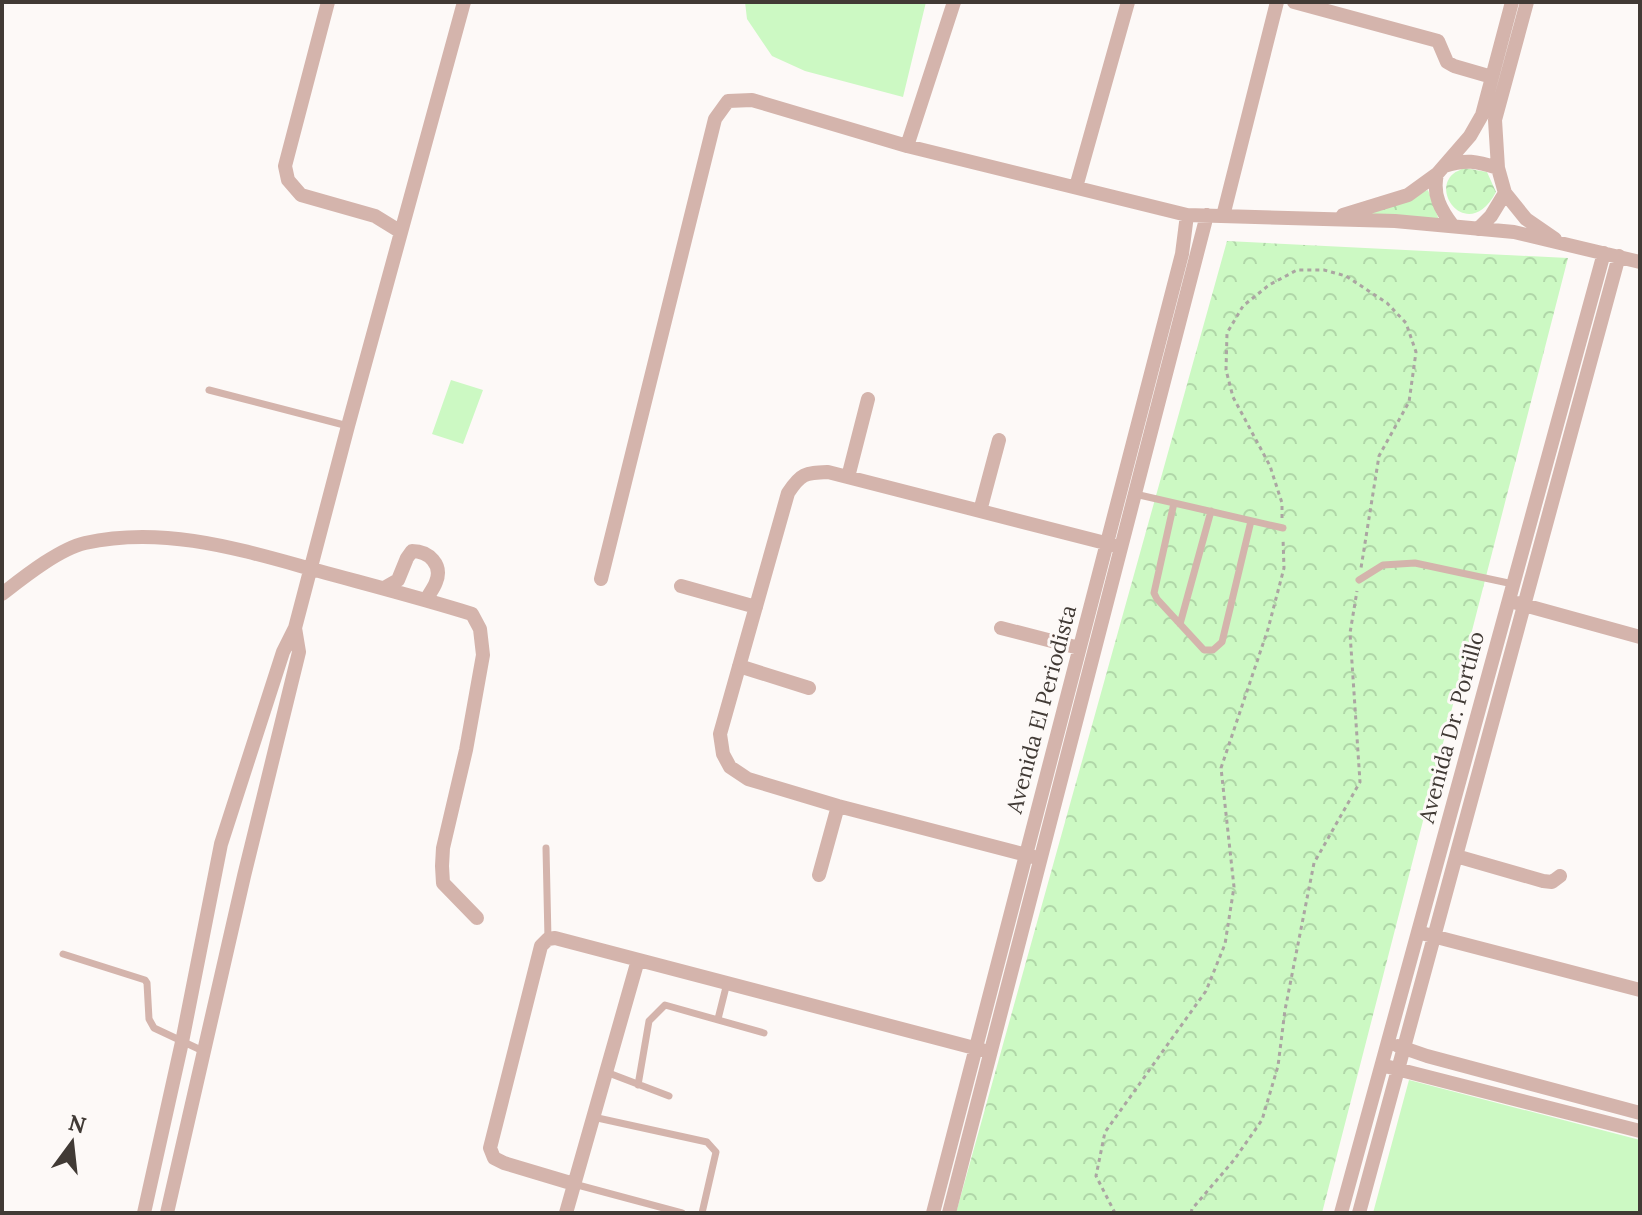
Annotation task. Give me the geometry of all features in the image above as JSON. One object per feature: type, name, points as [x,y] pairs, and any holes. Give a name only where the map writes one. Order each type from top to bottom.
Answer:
[{"type":"street","points":[[328,2],[285,166],[288,180],[301,195],[375,216],[401,232]]},
{"type":"street","points":[[144,1213],[223,838],[283,652],[295,628],[464,2]]},
{"type":"street","points":[[907,146],[954,2]]},
{"type":"street","points":[[1076,187],[1128,2]]},
{"type":"street","points":[[1223,216],[1277,2]]},
{"type":"street","points":[[1294,2],[1438,41],[1447,62],[1492,77]]},
{"type":"street","points":[[1329,219],[1408,195],[1440,170],[1470,136],[1482,115],[1512,2]]},
{"type":"street","points":[[1527,2],[1495,120],[1498,168],[1505,193],[1526,219],[1562,243]]},
{"type":"street","points":[[601,579],[715,119],[728,101],[752,100],[907,146],[1187,215],[1395,221],[1514,232],[1640,262]]},
{"type":"street","points":[[1440,170],[1461,161],[1477,161],[1498,168]]},
{"type":"street","points":[[1440,170],[1435,188],[1441,210],[1453,226]]},
{"type":"street","points":[[1478,229],[1491,216],[1505,193]]},
{"type":"street","name":"Avenida El Periodista","points":[[933,1213],[983,1050],[1033,857],[1079,648],[1114,546],[1182,254],[1187,215]]},
{"type":"street","points":[[1114,546],[828,472],[804,473],[788,493],[720,734],[723,754],[730,767],[748,779],[838,806],[1033,857],[1114,546],[1135,494],[1207,215]]},
{"type":"street","name":"Avenida Dr. Portillo","points":[[1341,1213],[1513,584],[1612,255]]},
{"type":"street","name":"Avenida Dr. Portillo","points":[[1359,1213],[1524,605],[1612,255]]},
{"type":"street","points":[[848,477],[868,399]]},
{"type":"street","points":[[980,511],[999,440]]},
{"type":"street","points":[[2,594],[43,564],[82,544],[130,536],[186,538],[226,546],[472,614],[480,629],[483,655],[466,750],[443,848],[442,866],[443,883],[477,918]]},
{"type":"street","points":[[384,588],[398,580],[407,558],[412,551],[418,551],[435,562],[438,572],[436,583],[426,600]]},
{"type":"street","points":[[681,586],[756,607]]},
{"type":"street","points":[[1509,600],[1640,637]]},
{"type":"street","points":[[167,1213],[299,652],[295,628]]},
{"type":"street","points":[[1001,628],[1079,648]]},
{"type":"street","points":[[739,666],[809,688]]},
{"type":"street","points":[[819,875],[838,806]]},
{"type":"street","points":[[223,838],[238,833],[252,847]]},
{"type":"street","points":[[1456,856],[1543,881],[1552,882],[1560,876]]},
{"type":"street","points":[[219,858],[227,867],[237,869],[247,865]]},
{"type":"street","points":[[1417,932],[1640,990]]},
{"type":"street","points":[[574,1184],[504,1163],[494,1158],[490,1148],[541,946],[548,939],[555,938],[983,1050],[949,1213]]},
{"type":"street","points":[[566,1213],[638,960]]},
{"type":"street","points":[[1387,1043],[1640,1113]]},
{"type":"street","points":[[1381,1065],[1640,1131]]},
{"type":"lane","points":[[209,390],[348,426]]},
{"type":"lane","points":[[1135,494],[1283,528]]},
{"type":"lane","points":[[1174,503],[1154,593],[1204,650],[1213,650],[1222,642],[1251,521]]},
{"type":"lane","points":[[1180,624],[1211,511]]},
{"type":"lane","points":[[1359,580],[1383,565],[1415,563],[1513,584]]},
{"type":"lane","points":[[546,848],[548,939]]},
{"type":"lane","points":[[63,954],[145,980],[149,1019],[154,1028],[205,1052]]},
{"type":"lane","points":[[718,1019],[727,983]]},
{"type":"lane","points":[[638,1085],[649,1021],[665,1005],[764,1033]]},
{"type":"lane","points":[[606,1072],[669,1096]]},
{"type":"lane","points":[[593,1117],[707,1142],[716,1152],[702,1213]]},
{"type":"lane","points":[[574,1184],[682,1213]]},
{"type":"path","points":[[1115,1213],[1096,1176],[1105,1132],[1206,991],[1225,944],[1234,887],[1221,768],[1284,568],[1282,503],[1270,466],[1233,397],[1226,370],[1227,333],[1243,306],[1269,285],[1297,270],[1324,270],[1346,276],[1387,303],[1406,323],[1416,352],[1409,402],[1379,456],[1350,633],[1360,782],[1314,863],[1285,1010],[1278,1066],[1262,1120],[1191,1213]]},
{"type":"green space","points":[[745,2],[926,2],[903,97],[805,71],[772,56],[747,19]]},
{"type":"green space","points":[[1464,168],[1487,172],[1496,192],[1486,206],[1475,213],[1465,214],[1456,209],[1446,192],[1453,174]]},
{"type":"green space","points":[[1428,190],[1439,220],[1360,216]]},
{"type":"green space","points":[[1227,241],[1568,258],[1322,1213],[956,1213]]},
{"type":"green space","points":[[451,380],[483,390],[463,444],[432,434]]},
{"type":"green space","points":[[1409,1080],[1640,1140],[1640,1213],[1373,1213]]}]
